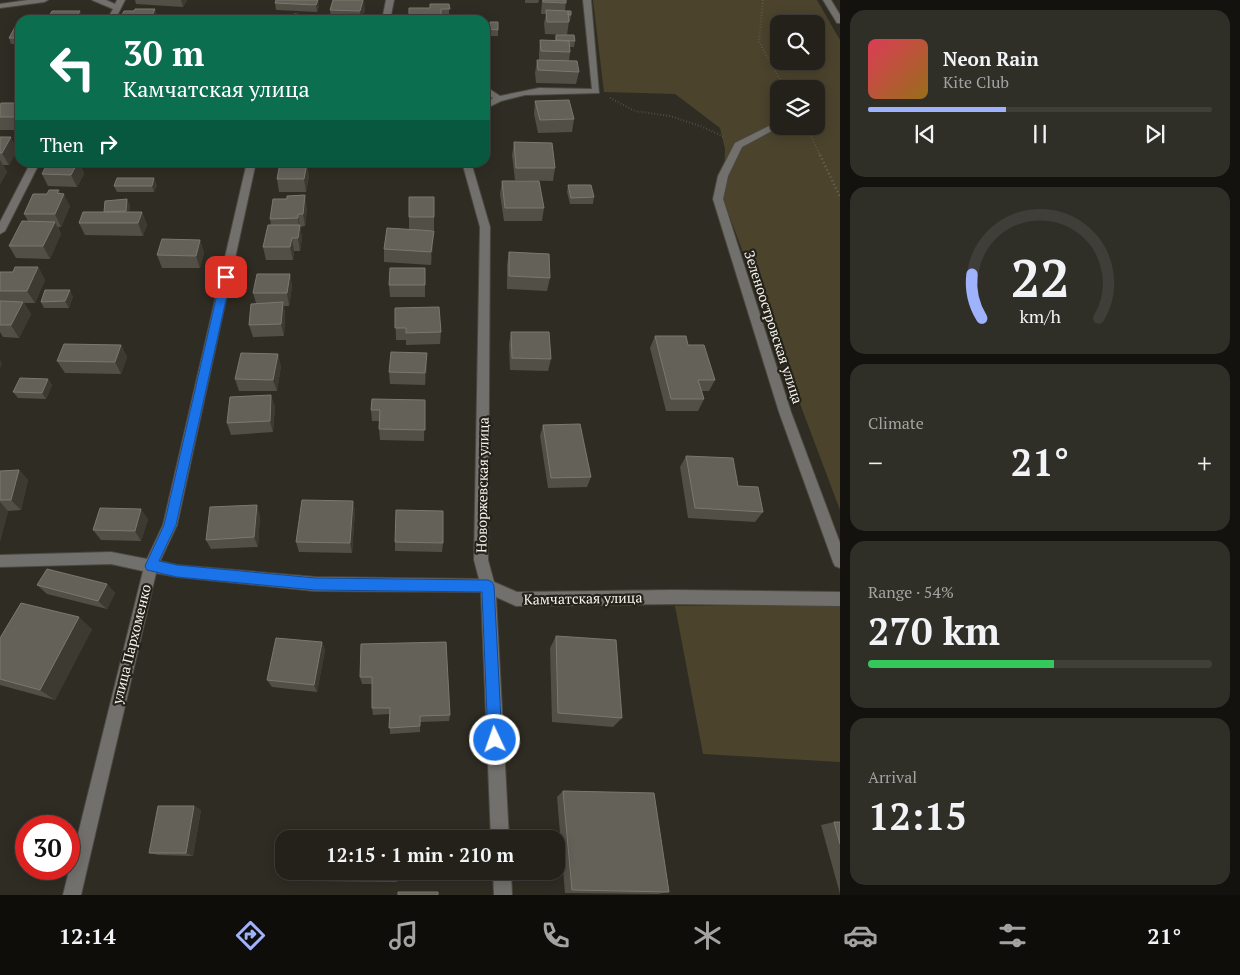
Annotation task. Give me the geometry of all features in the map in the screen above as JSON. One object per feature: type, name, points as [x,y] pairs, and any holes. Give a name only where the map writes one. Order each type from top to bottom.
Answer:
[{"type":"street","points":[[0,6],[44,0]]},
{"type":"street","points":[[96,0],[117,8]]},
{"type":"street","points":[[114,15],[121,0]]},
{"type":"street","points":[[387,15],[390,0]]},
{"type":"street","points":[[490,103],[498,98],[524,91],[566,93],[596,91],[587,0]]},
{"type":"street","points":[[828,0],[840,21]]},
{"type":"street","points":[[490,92],[498,98]]},
{"type":"street","points":[[738,145],[770,129]]},
{"type":"street","name":"Зеленоостровская улица","points":[[738,145],[724,176],[718,199],[785,412],[840,562]]},
{"type":"street","points":[[0,231],[33,167]]},
{"type":"street","name":"улица Пархоменко","points":[[72,895],[139,609],[151,566],[170,525],[251,167]]},
{"type":"street","name":"Новоржевская улица","points":[[467,167],[485,227],[481,560],[488,586],[500,830]]},
{"type":"street","name":"Камчатская улица","points":[[0,561],[111,558],[177,571],[315,584],[488,586],[516,599],[683,597],[840,599]]},
{"type":"street","points":[[502,880],[503,895]]},
{"type":"path","points":[[763,0],[759,42],[780,80]]},
{"type":"path","points":[[596,91],[635,110],[670,116],[703,127],[738,145]]},
{"type":"path","points":[[810,135],[840,197]]},
{"type":"shaded area","points":[[593,0],[817,0],[840,40],[840,510],[723,199],[725,149],[720,128],[675,94],[604,92]]},
{"type":"shaded area","points":[[840,604],[840,762],[703,754],[675,606]]},
{"type":"building","points":[[276,0],[318,0],[316,5],[275,3]]},
{"type":"building","points":[[333,0],[363,0],[360,11],[330,10]]},
{"type":"building","points":[[543,0],[566,0],[566,3],[543,2]]},
{"type":"building","points":[[430,4],[449,4],[450,9],[441,9],[441,15],[409,15],[409,8],[430,8]]},
{"type":"building","points":[[135,9],[155,9],[152,15],[122,15],[124,11],[134,11]]},
{"type":"building","points":[[546,10],[568,11],[569,22],[547,22]]},
{"type":"building","points":[[52,11],[80,11],[78,15],[50,15]]},
{"type":"building","points":[[490,22],[498,22],[498,30],[490,29]]},
{"type":"building","points":[[15,27],[15,36],[9,38]]},
{"type":"building","points":[[556,35],[574,35],[575,41],[556,40]]},
{"type":"building","points":[[540,40],[569,41],[570,52],[541,51]]},
{"type":"building","points":[[537,60],[577,61],[579,72],[538,70]]},
{"type":"building","points":[[569,100],[574,119],[540,120],[535,101]]},
{"type":"building","points":[[1,103],[15,103],[15,117],[0,117]]},
{"type":"building","points":[[0,137],[11,137],[2,153],[0,153]]},
{"type":"building","points":[[514,142],[552,143],[555,168],[516,168]]},
{"type":"building","points":[[46,167],[75,167],[71,175],[42,174]]},
{"type":"building","points":[[279,167],[306,167],[304,179],[277,179]]},
{"type":"building","points":[[117,178],[154,178],[152,186],[114,186]]},
{"type":"building","points":[[502,181],[539,181],[544,208],[505,208]]},
{"type":"building","points":[[568,185],[591,185],[594,197],[571,198]]},
{"type":"building","points":[[49,190],[59,190],[57,193],[64,194],[55,214],[24,214],[33,194],[47,194]]},
{"type":"building","points":[[305,195],[303,214],[298,214],[298,218],[270,219],[273,199],[287,199],[287,196]]},
{"type":"building","points":[[409,197],[434,197],[434,217],[409,217]]},
{"type":"building","points":[[127,199],[126,211],[104,212],[105,201]]},
{"type":"building","points":[[83,212],[142,212],[138,223],[79,223]]},
{"type":"building","points":[[22,221],[55,222],[43,246],[9,246]]},
{"type":"building","points":[[268,225],[300,225],[298,238],[292,238],[290,247],[263,247]]},
{"type":"building","points":[[387,228],[434,231],[431,252],[384,249]]},
{"type":"building","points":[[162,239],[200,240],[196,256],[157,255]]},
{"type":"building","points":[[509,252],[549,254],[550,278],[509,276]]},
{"type":"building","points":[[15,267],[38,267],[27,291],[0,291],[0,272],[13,272]]},
{"type":"building","points":[[390,268],[425,268],[425,285],[389,285]]},
{"type":"building","points":[[257,274],[290,274],[287,293],[253,293]]},
{"type":"building","points":[[45,290],[70,290],[65,301],[41,302]]},
{"type":"building","points":[[0,301],[23,302],[11,325],[0,325]]},
{"type":"building","points":[[283,302],[281,324],[249,325],[251,304]]},
{"type":"building","points":[[439,307],[441,332],[406,333],[406,328],[395,328],[395,308]]},
{"type":"building","points":[[511,332],[549,332],[551,359],[512,358]]},
{"type":"building","points":[[655,336],[686,336],[688,345],[704,345],[715,380],[698,380],[704,399],[671,399]]},
{"type":"building","points":[[64,344],[121,345],[115,362],[57,361]]},
{"type":"building","points":[[391,352],[427,353],[425,373],[389,372]]},
{"type":"building","points":[[241,353],[278,354],[273,380],[235,379]]},
{"type":"building","points":[[20,378],[48,379],[42,393],[13,392]]},
{"type":"building","points":[[271,395],[270,421],[227,423],[230,397]]},
{"type":"building","points":[[372,399],[425,400],[425,430],[379,429],[380,410],[371,410]]},
{"type":"building","points":[[580,424],[591,477],[551,478],[543,425]]},
{"type":"building","points":[[686,456],[733,458],[738,486],[758,487],[763,512],[695,508]]},
{"type":"building","points":[[19,470],[11,500],[0,500],[0,471]]},
{"type":"building","points":[[302,500],[353,501],[350,543],[296,542]]},
{"type":"building","points":[[257,505],[254,537],[206,540],[210,507]]},
{"type":"building","points":[[100,508],[141,509],[135,531],[93,530]]},
{"type":"building","points":[[396,510],[443,511],[443,543],[395,542]]},
{"type":"building","points":[[47,569],[107,584],[98,601],[37,585]]},
{"type":"building","points":[[21,603],[79,617],[40,690],[0,679],[0,638]]},
{"type":"building","points":[[556,636],[616,640],[622,718],[558,713]]},
{"type":"building","points":[[276,638],[322,642],[314,685],[267,680]]},
{"type":"building","points":[[446,642],[450,715],[420,716],[420,726],[389,728],[390,708],[372,708],[372,677],[360,677],[361,644]]},
{"type":"building","points":[[563,791],[654,793],[669,892],[572,890]]},
{"type":"building","points":[[158,806],[194,806],[186,853],[149,853]]},
{"type":"building","points":[[834,822],[840,822],[840,844]]},
{"type":"building","points":[[398,892],[438,892],[438,895],[398,895]]},
{"type":"route","points":[[226,277],[170,525],[151,566],[177,571],[315,584],[455,584],[488,586],[495,740]]}]
